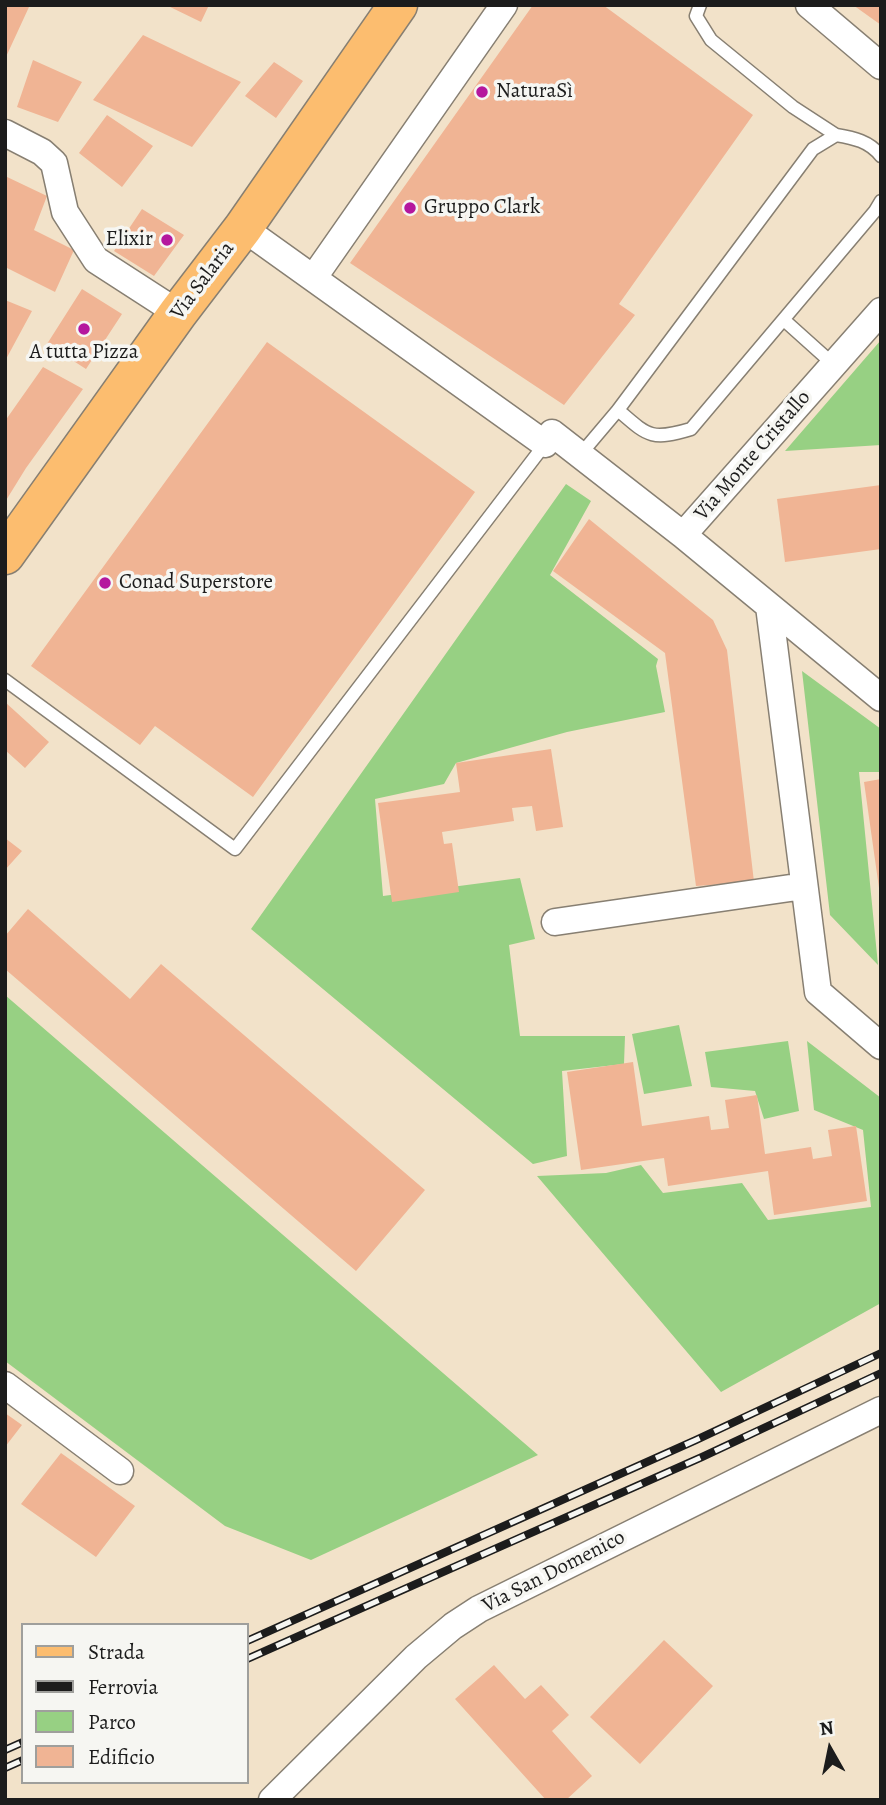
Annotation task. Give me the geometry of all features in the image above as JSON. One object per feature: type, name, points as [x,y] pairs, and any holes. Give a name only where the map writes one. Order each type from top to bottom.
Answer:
[{"type":"main road","name":"Via Salaria","points":[[10,540],[243,228],[398,5]]},
{"type":"street","points":[[314,277],[504,5]]},
{"type":"street","points":[[809,5],[881,66]]},
{"type":"street","points":[[5,133],[42,152],[54,163],[65,212],[96,260],[178,313]]},
{"type":"street","points":[[243,228],[545,444],[552,433],[683,535]]},
{"type":"street","name":"Via Monte Cristallo","points":[[881,311],[683,535],[881,698]]},
{"type":"street","points":[[769,606],[818,992],[881,1046]]},
{"type":"street","points":[[555,922],[804,886]]},
{"type":"street","points":[[5,1385],[120,1471]]},
{"type":"street","name":"Via San Domenico","points":[[272,1800],[416,1657],[453,1626],[479,1609],[881,1410]]},
{"type":"lane","points":[[700,5],[696,16],[711,40],[793,107],[836,135],[873,146],[881,156]]},
{"type":"lane","points":[[580,455],[618,410],[813,149],[836,135]]},
{"type":"lane","points":[[618,410],[648,435],[668,436],[691,429],[881,201]]},
{"type":"lane","points":[[783,320],[833,365]]},
{"type":"lane","points":[[5,680],[235,849],[545,444]]},
{"type":"green space","points":[[881,340],[881,445],[785,451]]},
{"type":"green space","points":[[566,484],[591,501],[550,575],[658,659],[656,666],[665,712],[567,732],[456,763],[444,784],[375,799],[383,896],[520,878],[535,939],[509,945],[520,1036],[625,1036],[624,1064],[562,1071],[567,1156],[533,1164],[251,929]]},
{"type":"green space","points":[[802,671],[881,729],[881,772],[859,772],[878,965],[830,915]]},
{"type":"green space","points":[[5,995],[538,1455],[311,1560],[225,1526],[5,1361]]},
{"type":"green space","points":[[679,1025],[692,1086],[644,1094],[632,1034]]},
{"type":"green space","points":[[788,1041],[799,1111],[764,1119],[755,1091],[711,1087],[705,1052]]},
{"type":"green space","points":[[807,1041],[881,1098],[881,1303],[721,1392],[537,1176],[606,1173],[641,1165],[663,1193],[742,1183],[768,1220],[871,1207],[863,1130],[814,1110]]},
{"type":"building","points":[[5,5],[29,7],[5,59]]},
{"type":"building","points":[[166,5],[209,5],[201,22]]},
{"type":"building","points":[[533,5],[603,5],[753,115],[619,304],[635,315],[564,405],[350,263]]},
{"type":"building","points":[[853,5],[881,5],[881,25]]},
{"type":"building","points":[[143,35],[241,82],[192,147],[93,100]]},
{"type":"building","points":[[33,60],[82,82],[58,122],[17,107]]},
{"type":"building","points":[[274,62],[303,81],[276,118],[245,96]]},
{"type":"building","points":[[107,115],[153,146],[122,187],[79,153]]},
{"type":"building","points":[[5,176],[47,196],[34,230],[74,250],[55,292],[5,267]]},
{"type":"building","points":[[142,209],[184,235],[154,276],[114,251]]},
{"type":"building","name":"A tutta Pizza","points":[[82,289],[122,314],[86,369],[47,344]]},
{"type":"building","points":[[5,300],[32,311],[5,361]]},
{"type":"building","points":[[267,342],[475,492],[253,797],[155,726],[140,745],[31,666]]},
{"type":"building","points":[[43,367],[83,389],[5,502],[5,421]]},
{"type":"building","points":[[881,485],[881,549],[785,562],[777,499]]},
{"type":"building","points":[[589,519],[713,620],[727,650],[754,882],[696,886],[665,653],[553,571]]},
{"type":"building","points":[[5,702],[49,742],[25,768],[5,750]]},
{"type":"building","points":[[551,749],[563,827],[536,831],[532,806],[512,808],[514,821],[442,832],[444,844],[452,843],[459,892],[392,902],[378,803],[460,792],[456,763]]},
{"type":"building","points":[[881,779],[881,888],[879,888],[864,782]]},
{"type":"building","points":[[5,838],[22,851],[5,870]]},
{"type":"building","points":[[28,909],[130,999],[161,964],[425,1190],[356,1271],[5,969],[5,936]]},
{"type":"building","points":[[633,1062],[642,1126],[709,1116],[711,1130],[729,1128],[725,1100],[757,1095],[765,1154],[811,1147],[813,1159],[832,1156],[828,1130],[856,1126],[867,1201],[774,1215],[768,1171],[668,1186],[664,1158],[581,1170],[567,1072]]},
{"type":"building","points":[[5,1413],[22,1425],[5,1447]]},
{"type":"building","points":[[61,1453],[135,1506],[96,1557],[21,1504]]},
{"type":"building","points":[[664,1640],[713,1686],[640,1764],[590,1717]]},
{"type":"building","points":[[494,1665],[525,1699],[541,1685],[569,1715],[552,1731],[592,1776],[566,1800],[546,1800],[455,1699]]},
{"type":"railway","points":[[248,1641],[696,1440],[881,1353]]},
{"type":"railway","points":[[248,1659],[702,1457],[881,1373]]},
{"type":"railway","points":[[5,1750],[21,1743]]},
{"type":"railway","points":[[5,1768],[21,1761]]},
{"type":"place","name":"NaturaSì","points":[[482,92]]},
{"type":"place","name":"Gruppo Clark","points":[[410,208]]},
{"type":"place","name":"Elixir","points":[[167,240]]},
{"type":"place","name":"A tutta Pizza","points":[[84,329]]},
{"type":"place","name":"Conad Superstore","points":[[105,583]]}]
